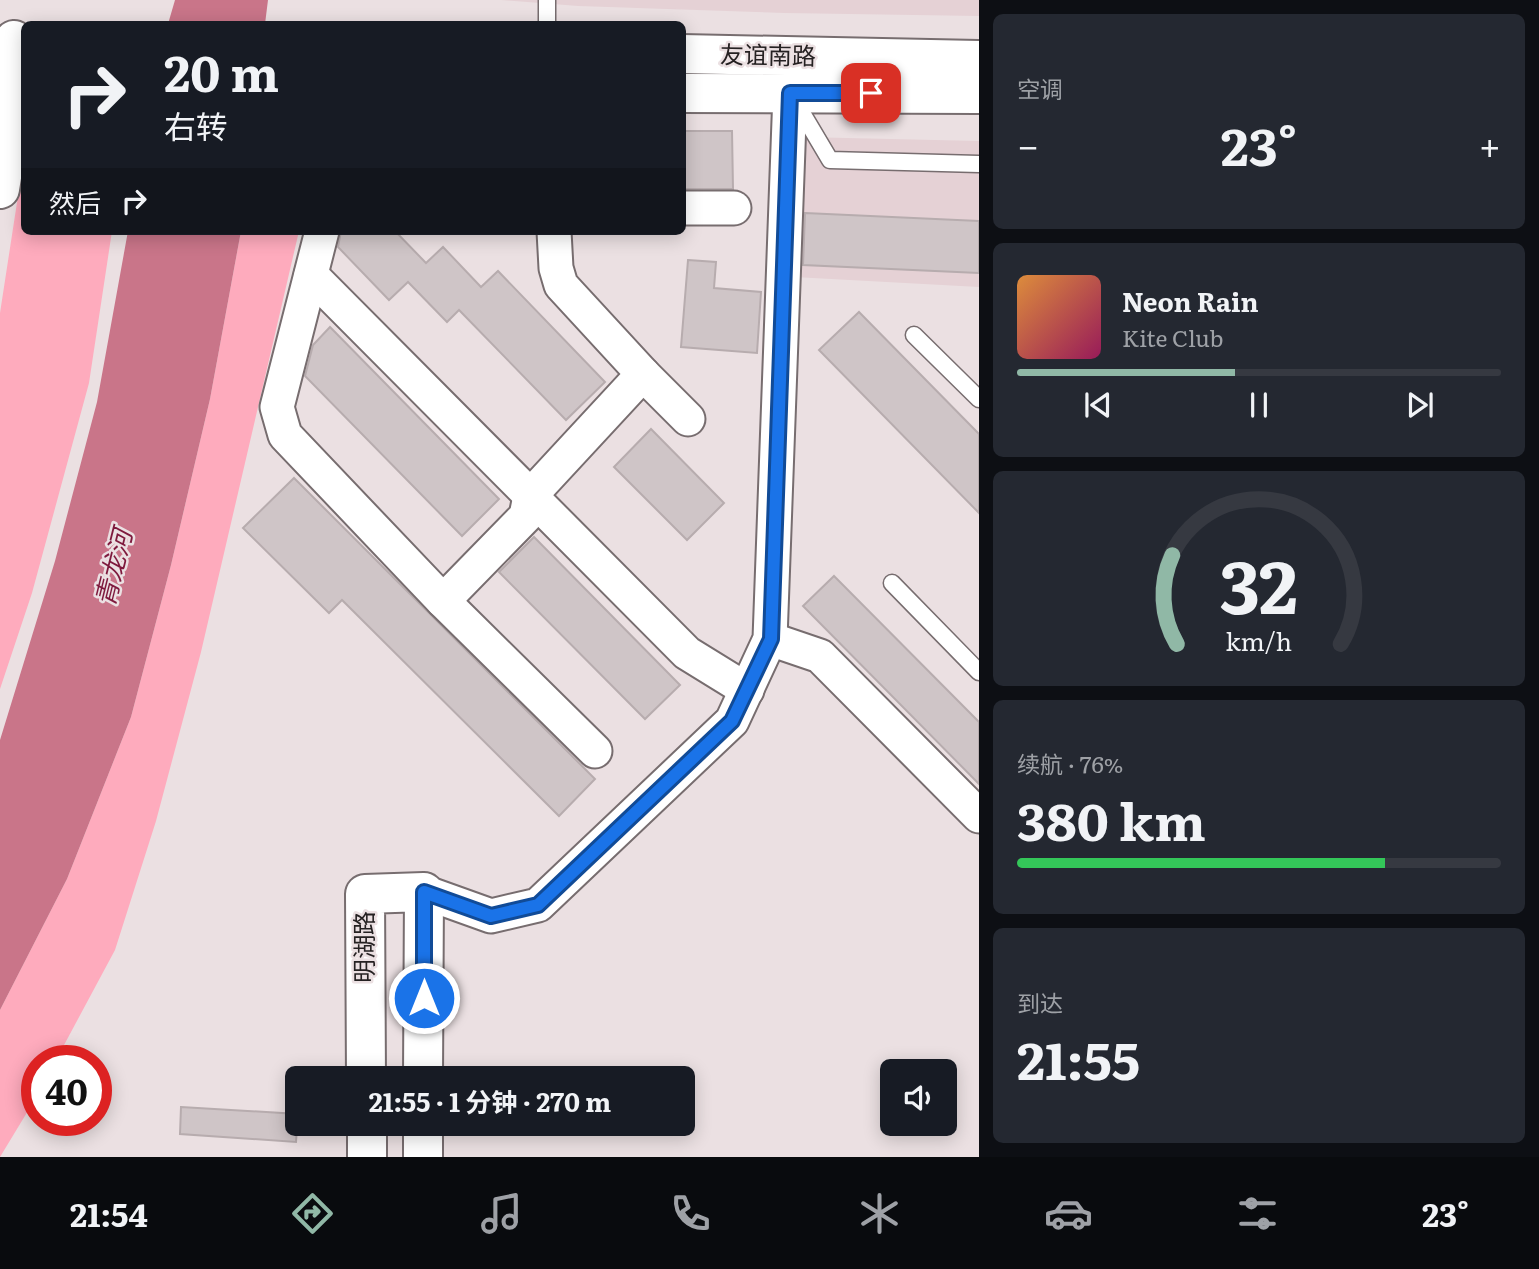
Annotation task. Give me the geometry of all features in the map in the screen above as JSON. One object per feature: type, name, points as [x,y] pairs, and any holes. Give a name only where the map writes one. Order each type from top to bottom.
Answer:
[{"type":"street","points":[[0,189],[14,86],[13,40]]},
{"type":"street","name":"友谊南路","points":[[686,54],[979,60]]},
{"type":"street","name":"友谊南路","points":[[686,93],[979,94]]},
{"type":"street","points":[[423,1066],[424,892],[491,916],[538,905],[732,721],[771,639],[790,93]]},
{"type":"street","points":[[686,208],[734,208]]},
{"type":"street","points":[[321,235],[277,407],[285,435],[443,601],[595,751]]},
{"type":"street","points":[[554,235],[556,268],[561,285],[688,419]]},
{"type":"street","points":[[311,275],[687,653],[747,690]]},
{"type":"street","points":[[443,601],[526,516],[530,496],[643,374]]},
{"type":"street","points":[[771,639],[820,656],[979,816]]},
{"type":"street","name":"明湖路","points":[[366,1066],[365,894],[424,892]]},
{"type":"street","points":[[367,1136],[367,1157]]},
{"type":"street","points":[[423,1136],[423,1157]]},
{"type":"lane","points":[[547,0],[547,21]]},
{"type":"lane","points":[[790,93],[830,160],[979,164]]},
{"type":"lane","points":[[914,335],[979,399]]},
{"type":"lane","points":[[892,583],[979,672]]},
{"type":"shaded area","points":[[501,0],[979,0],[979,16],[784,13],[578,6]]},
{"type":"shaded area","points":[[803,137],[979,141],[979,287],[794,277]]},
{"type":"shaded area","points":[[21,176],[21,235],[111,235],[89,383],[32,593],[0,689],[0,313]]},
{"type":"shaded area","points":[[240,235],[298,235],[201,652],[156,821],[115,950],[64,1045],[21,1045],[21,1122],[0,1157],[0,1010],[67,879],[131,717],[171,565],[210,399]]},
{"type":"water","points":[[175,0],[268,0],[265,21],[169,21]]},
{"type":"water","name":"青龙河","points":[[127,235],[240,235],[210,399],[171,565],[131,717],[67,879],[0,1010],[0,740],[55,561],[97,402]]},
{"type":"building","points":[[686,131],[732,131],[733,189],[686,189]]},
{"type":"building","points":[[805,213],[979,221],[979,273],[803,265]]},
{"type":"building","points":[[340,235],[399,235],[426,263],[443,247],[481,287],[498,271],[605,382],[566,420],[459,310],[447,322],[408,282],[389,300],[338,247]]},
{"type":"building","points":[[688,260],[716,262],[714,288],[761,292],[757,353],[681,347]]},
{"type":"building","points":[[859,312],[979,434],[979,513],[819,350]]},
{"type":"building","points":[[330,327],[499,499],[462,536],[305,376],[313,345]]},
{"type":"building","points":[[651,429],[724,503],[687,540],[614,467]]},
{"type":"building","points":[[294,478],[595,779],[559,816],[342,600],[329,613],[243,528]]},
{"type":"building","points":[[534,537],[680,685],[645,719],[499,572]]},
{"type":"building","points":[[834,576],[979,722],[979,784],[803,606]]},
{"type":"building","points":[[181,1107],[285,1113],[285,1136],[296,1136],[296,1142],[180,1134]]},
{"type":"route","points":[[424,998],[424,892],[491,916],[538,905],[732,721],[771,639],[790,93],[871,93]]}]
